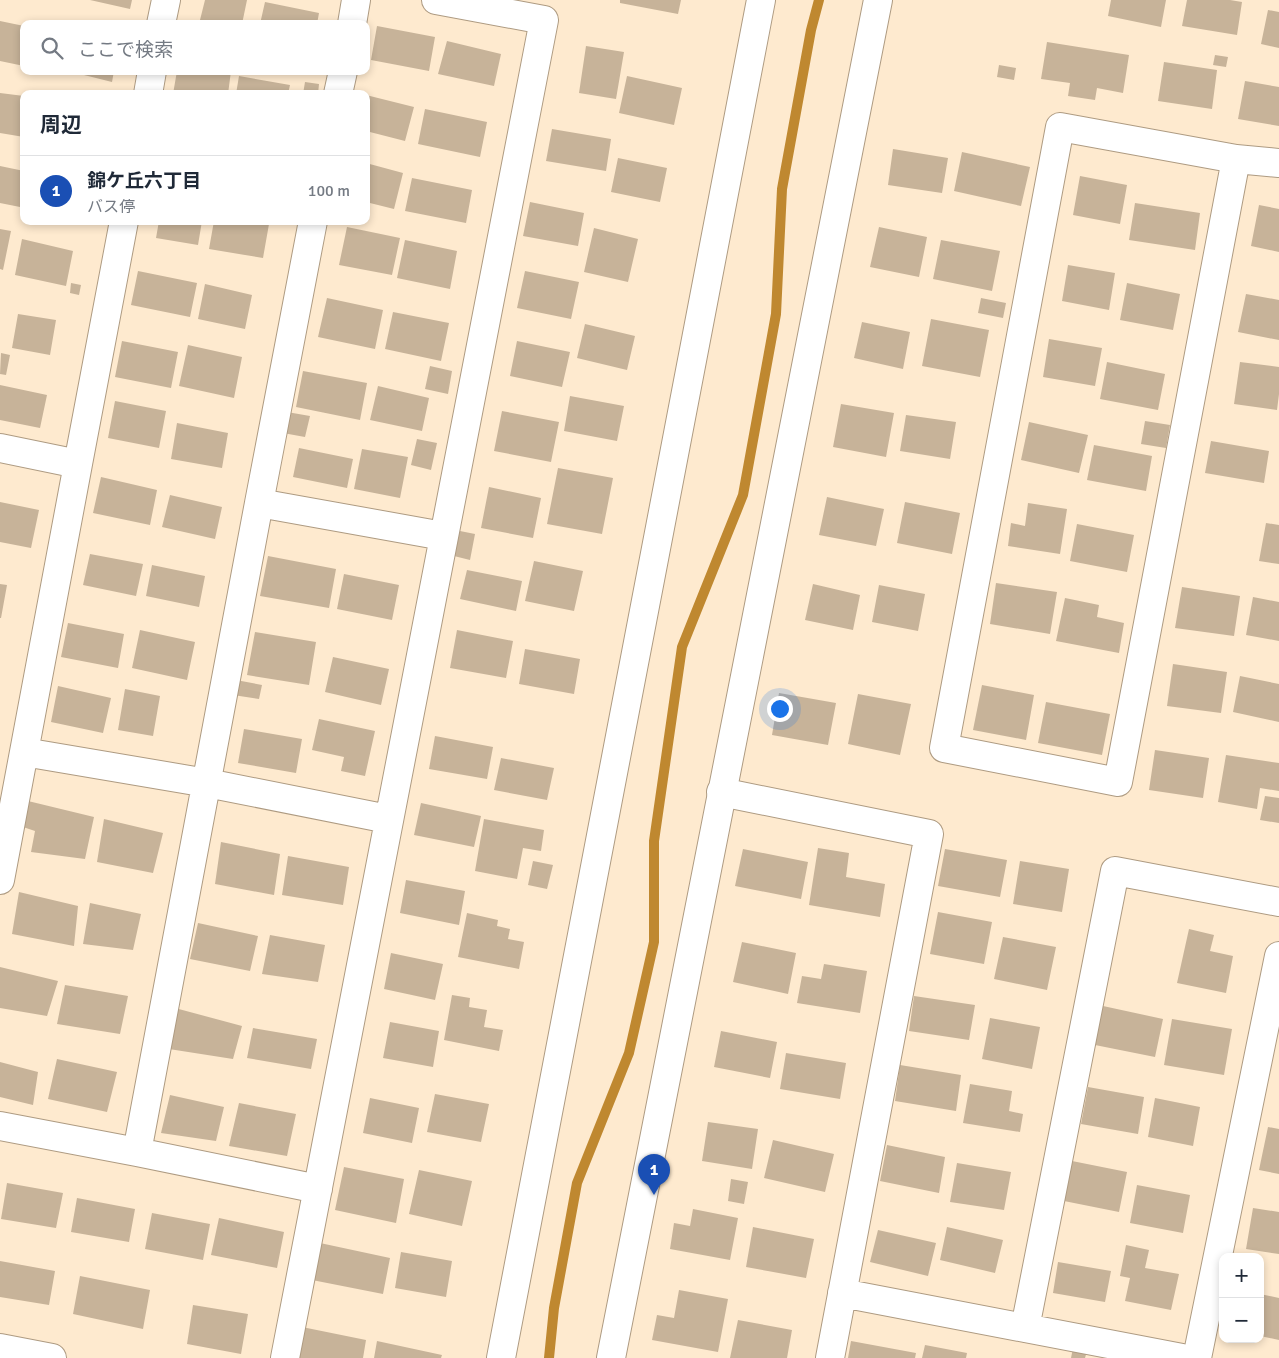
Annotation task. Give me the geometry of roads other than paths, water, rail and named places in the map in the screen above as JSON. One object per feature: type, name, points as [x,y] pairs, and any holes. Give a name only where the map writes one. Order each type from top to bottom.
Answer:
[{"type":"street","points":[[162,20],[166,0]]},
{"type":"street","points":[[353,20],[356,0]]},
{"type":"street","points":[[285,1358],[544,20],[436,0]]},
{"type":"street","points":[[501,1358],[761,0]]},
{"type":"street","points":[[611,1358],[878,0]]},
{"type":"street","points":[[149,90],[151,75]]},
{"type":"street","points":[[339,90],[341,75]]},
{"type":"street","points":[[1236,159],[1118,782],[944,748],[1060,127],[1236,159],[1279,163]]},
{"type":"street","points":[[0,880],[123,225]]},
{"type":"street","points":[[137,1152],[313,225]]},
{"type":"street","points":[[0,448],[78,464]]},
{"type":"street","points":[[259,503],[443,536]]},
{"type":"street","points":[[24,752],[207,783],[388,819]]},
{"type":"street","points":[[721,792],[929,834],[830,1358]]},
{"type":"street","points":[[1025,1328],[1115,871],[1279,902]]},
{"type":"street","points":[[1197,1358],[1279,956]]},
{"type":"street","points":[[0,1126],[318,1189]]},
{"type":"street","points":[[842,1293],[1182,1358]]},
{"type":"street","points":[[0,1348],[52,1358]]},
{"type":"waterway","points":[[549,1358],[554,1308],[577,1183],[629,1053],[654,942],[654,841],[682,647],[743,495],[776,314],[782,189],[811,30],[819,0]]},
{"type":"place","name":"錦ケ丘六丁目","points":[[654,1195]]}]
